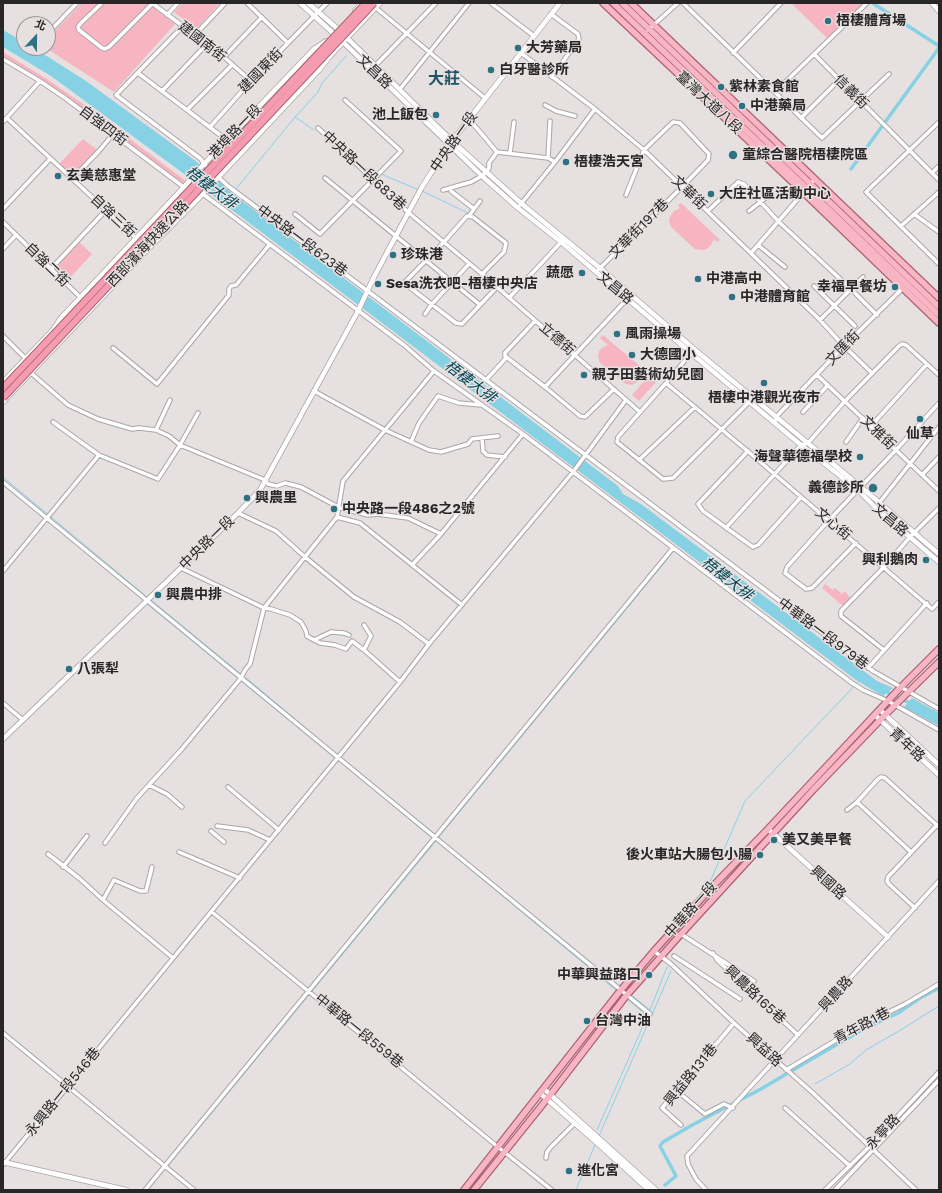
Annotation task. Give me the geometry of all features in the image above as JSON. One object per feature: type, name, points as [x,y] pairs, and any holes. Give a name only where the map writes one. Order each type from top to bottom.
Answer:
[{"type":"highway","name":"西部濱海快速公路","points":[[3,398],[366,3]]},
{"type":"highway","name":"西部濱海快速公路","points":[[3,388],[375,5]]},
{"type":"highway","points":[[149,238],[169,207],[324,44]]},
{"type":"highway","points":[[149,238],[167,228],[330,56]]},
{"type":"main road","name":"臺灣大道八段","points":[[603,3],[647,31]]},
{"type":"main road","name":"臺灣大道八段","points":[[613,3],[647,31],[909,282],[938,319]]},
{"type":"main road","name":"臺灣大道八段","points":[[622,3],[647,31],[909,282],[939,307]]},
{"type":"main road","name":"臺灣大道八段","points":[[631,3],[647,31]]},
{"type":"main road","name":"臺灣大道八段","points":[[909,282],[939,298]]},
{"type":"main road","name":"中華路一段","points":[[464,1190],[543,1091],[620,990],[654,951],[712,887],[899,689],[939,649]]},
{"type":"main road","name":"中華路一段","points":[[474,1190],[626,996],[661,956],[880,720],[939,662]]},
{"type":"street","points":[[56,25],[77,3]]},
{"type":"street","points":[[102,3],[78,27],[79,30],[105,49],[109,47],[152,3]]},
{"type":"street","name":"建國南街","points":[[152,3],[182,27],[224,57],[251,81]]},
{"type":"street","points":[[167,14],[178,3]]},
{"type":"street","points":[[194,36],[225,3]]},
{"type":"street","points":[[247,3],[288,43]]},
{"type":"street","name":"文昌路","points":[[300,3],[451,143],[487,171],[596,272],[630,296]]},
{"type":"street","name":"文昌路","points":[[308,3],[339,30],[400,89],[482,176],[518,208],[600,268],[801,445],[878,503],[939,554]]},
{"type":"street","name":"建國東街","points":[[210,127],[251,81],[327,3]]},
{"type":"street","name":"港埠路一段","points":[[3,382],[53,330],[79,312],[144,245],[304,74],[324,44],[339,30],[362,3]]},
{"type":"street","name":"港埠路一段","points":[[3,402],[148,249],[203,194],[320,70],[330,56],[375,5],[380,3]]},
{"type":"street","points":[[375,66],[436,3]]},
{"type":"street","points":[[400,89],[469,3]]},
{"type":"street","points":[[491,3],[534,36]]},
{"type":"street","name":"中央路一段","points":[[3,739],[182,568],[260,490],[359,309],[422,187],[469,119],[560,3]]},
{"type":"street","points":[[647,31],[678,3]]},
{"type":"street","points":[[683,3],[822,138],[888,74]]},
{"type":"street","points":[[733,53],[781,3]]},
{"type":"street","points":[[775,92],[815,55],[867,3]]},
{"type":"street","points":[[932,3],[939,10]]},
{"type":"street","points":[[375,5],[429,53],[486,98]]},
{"type":"street","points":[[551,14],[578,34],[579,39],[552,77]]},
{"type":"street","points":[[224,57],[262,17]]},
{"type":"street","points":[[182,27],[138,73],[228,141]]},
{"type":"street","name":"港埠路一段","points":[[53,330],[61,318],[80,297],[204,164],[228,141],[314,49],[324,44]]},
{"type":"street","points":[[162,91],[206,45]]},
{"type":"street","name":"文華街","points":[[521,53],[595,109],[644,150],[820,320],[872,373]]},
{"type":"street","name":"信義街","points":[[815,55],[939,180]]},
{"type":"street","name":"港埠路一段","points":[[304,74],[330,56]]},
{"type":"street","name":"自強四街","points":[[3,59],[40,81],[114,133],[198,199]]},
{"type":"street","points":[[187,110],[232,65]]},
{"type":"street","name":"中央路一段623巷","points":[[138,73],[116,95],[201,159],[204,164],[219,177],[367,292],[387,305],[486,380]]},
{"type":"street","points":[[801,118],[839,80]]},
{"type":"street","points":[[3,122],[40,81]]},
{"type":"street","points":[[295,214],[320,234],[401,151],[345,100]]},
{"type":"street","points":[[545,105],[556,111],[575,116]]},
{"type":"street","points":[[518,208],[595,109]]},
{"type":"street","name":"自強三街","points":[[7,118],[148,249]]},
{"type":"street","points":[[469,119],[497,152],[548,158],[555,162]]},
{"type":"street","points":[[548,158],[550,121]]},
{"type":"street","points":[[510,153],[514,122]]},
{"type":"street","name":"文華街197巷","points":[[596,272],[708,160],[709,154],[680,123],[673,122],[644,150]]},
{"type":"street","points":[[939,122],[866,192],[939,264]]},
{"type":"street","name":"中央路一段683巷","points":[[318,128],[409,213]]},
{"type":"street","points":[[72,179],[114,133]]},
{"type":"street","points":[[626,195],[644,150]]},
{"type":"street","points":[[443,190],[471,182],[482,176],[489,168],[489,163],[497,152]]},
{"type":"street","points":[[3,209],[50,158]]},
{"type":"street","points":[[932,173],[939,166]]},
{"type":"street","points":[[325,178],[480,304]]},
{"type":"street","points":[[708,211],[738,182],[744,184],[779,222],[877,315]]},
{"type":"street","points":[[751,253],[809,186]]},
{"type":"street","points":[[451,191],[474,209]]},
{"type":"street","points":[[901,226],[939,192]]},
{"type":"street","points":[[203,194],[359,309],[434,371],[523,434],[852,683],[876,697],[888,701],[894,706],[939,730]]},
{"type":"street","points":[[749,211],[768,196]]},
{"type":"street","points":[[480,201],[469,216],[467,216],[404,283],[456,323],[462,324],[497,287]]},
{"type":"street","points":[[52,269],[106,210]]},
{"type":"street","name":"立德街","points":[[409,213],[482,274],[640,412]]},
{"type":"street","points":[[914,214],[939,232]]},
{"type":"street","points":[[469,216],[473,217],[506,243],[504,252],[482,274]]},
{"type":"street","name":"自強二街","points":[[3,222],[92,308]]},
{"type":"street","points":[[3,249],[16,235]]},
{"type":"street","points":[[509,298],[563,240]]},
{"type":"street","points":[[113,348],[157,384],[229,295],[229,289],[231,286],[236,285],[270,244]]},
{"type":"street","points":[[758,245],[785,267]]},
{"type":"street","points":[[425,314],[432,304],[470,264]]},
{"type":"street","points":[[820,320],[863,277]]},
{"type":"street","name":"文匯街","points":[[776,417],[844,346],[909,282]]},
{"type":"street","points":[[814,286],[855,326]]},
{"type":"street","points":[[545,387],[630,296]]},
{"type":"street","name":"港埠路一段","points":[[63,339],[79,312]]},
{"type":"street","points":[[535,321],[506,350],[505,353],[507,357],[580,416],[585,417],[614,389]]},
{"type":"street","points":[[3,336],[36,368]]},
{"type":"street","points":[[726,528],[801,445],[808,443],[872,373],[902,344],[906,345],[939,375]]},
{"type":"street","points":[[693,351],[618,437],[617,442],[663,479],[673,478],[750,401]]},
{"type":"street","name":"文昌路","points":[[693,351],[808,443],[859,489],[875,507],[939,562]]},
{"type":"street","points":[[507,357],[486,380],[587,455]]},
{"type":"street","points":[[871,426],[926,364]]},
{"type":"street","points":[[105,843],[137,798],[181,750],[241,678],[244,670],[250,664],[264,608],[338,517],[343,481],[434,371]]},
{"type":"street","points":[[31,374],[68,405],[98,419],[132,429],[156,430],[170,436],[180,445],[265,480],[268,484],[277,486],[285,483],[301,487],[340,508],[368,515],[377,514],[408,518],[441,534]]},
{"type":"street","name":"文雅街","points":[[817,375],[939,491]]},
{"type":"street","name":"文心街","points":[[666,383],[927,603]]},
{"type":"street","points":[[803,412],[828,385]]},
{"type":"street","points":[[314,391],[385,430],[429,450],[441,452],[468,444],[472,439],[498,436]]},
{"type":"street","points":[[411,442],[419,422],[438,396],[459,402],[483,405]]},
{"type":"street","points":[[156,430],[170,400]]},
{"type":"street","name":"永興路一段546巷","points":[[4,1163],[240,878],[400,682],[429,644],[587,455],[626,400]]},
{"type":"street","points":[[856,543],[812,588],[806,589],[785,573],[787,567],[829,520],[939,403]]},
{"type":"street","points":[[639,460],[695,407]]},
{"type":"street","points":[[53,422],[99,455],[158,478],[180,445],[198,413]]},
{"type":"street","points":[[775,423],[776,417]]},
{"type":"street","points":[[846,442],[863,418]]},
{"type":"street","points":[[878,503],[939,428]]},
{"type":"street","points":[[412,565],[441,534],[523,434]]},
{"type":"street","points":[[482,438],[483,451],[487,455],[505,457]]},
{"type":"street","points":[[748,451],[698,504],[703,511],[750,546],[755,547],[801,497]]},
{"type":"street","points":[[3,571],[99,455]]},
{"type":"street","name":"中華路一段979巷","points":[[587,455],[636,494],[868,668],[907,694],[939,709]]},
{"type":"street","points":[[922,475],[939,457]]},
{"type":"street","points":[[3,482],[148,600],[626,996],[650,1014]]},
{"type":"street","points":[[884,650],[841,616],[841,612],[884,567],[914,532],[939,508]]},
{"type":"street","points":[[238,513],[276,531],[354,597],[400,622],[429,644]]},
{"type":"street","points":[[338,517],[360,523],[462,605]]},
{"type":"street","points":[[145,1190],[673,548]]},
{"type":"street","points":[[182,568],[264,608],[271,608],[298,619],[306,631],[307,636],[320,643],[335,645],[346,649],[352,641],[400,682]]},
{"type":"street","points":[[868,668],[927,603],[932,609],[939,602]]},
{"type":"street","points":[[364,625],[371,636],[364,650]]},
{"type":"street","points":[[314,640],[331,632],[349,635]]},
{"type":"street","points":[[3,703],[23,720]]},
{"type":"street","name":"青年路","points":[[880,710],[939,765]]},
{"type":"street","name":"青年路","points":[[875,715],[939,775]]},
{"type":"street","points":[[847,810],[857,802],[881,777],[885,778],[938,826],[911,852],[887,880],[889,884],[915,908]]},
{"type":"street","points":[[149,785],[167,794],[182,806]]},
{"type":"street","points":[[228,787],[279,830]]},
{"type":"street","points":[[857,802],[911,852]]},
{"type":"street","points":[[217,826],[248,830],[270,840]]},
{"type":"street","name":"興國路","points":[[768,829],[888,936]]},
{"type":"street","points":[[211,831],[224,842]]},
{"type":"street","points":[[63,866],[87,836]]},
{"type":"street","points":[[179,852],[240,878]]},
{"type":"street","points":[[48,854],[173,958]]},
{"type":"street","points":[[103,900],[114,880],[140,891],[146,891],[152,867]]},
{"type":"street","name":"興農路","points":[[706,1190],[696,1179],[688,1164],[687,1156],[733,1108],[888,936],[939,882]]},
{"type":"street","name":"中華路一段559巷","points":[[212,912],[498,1148],[552,1190]]},
{"type":"street","points":[[681,934],[713,953],[754,981]]},
{"type":"street","name":"興益路","points":[[654,951],[874,1149],[916,1190]]},
{"type":"street","name":"興農路165巷","points":[[713,953],[717,960],[798,1035]]},
{"type":"street","points":[[674,956],[740,999]]},
{"type":"street","name":"青年路1巷","points":[[786,1070],[853,1030],[905,1004],[939,984]]},
{"type":"street","name":"興益路131巷","points":[[681,1125],[662,1108],[734,1023]]},
{"type":"street","points":[[3,1033],[194,1190]]},
{"type":"street","name":"永寧路","points":[[825,1190],[870,1146],[939,1072]]},
{"type":"street","name":"永寧路","points":[[835,1190],[939,1080]]},
{"type":"street","points":[[543,1091],[656,1190]]},
{"type":"street","points":[[677,1091],[705,1114],[724,1104],[733,1108]]},
{"type":"street","points":[[549,1096],[575,1123],[649,1190]]},
{"type":"street","points":[[786,1108],[850,1166]]},
{"type":"street","points":[[546,1158],[547,1152],[550,1148],[575,1123]]},
{"type":"street","points":[[4,1163],[126,1190]]},
{"type":"shaded area","points":[[82,3],[148,3],[175,24],[114,92],[56,54],[56,30]]},
{"type":"shaded area","points":[[183,3],[220,3],[196,29],[174,12]]},
{"type":"shaded area","name":"梧棲體育場","points":[[791,3],[864,3],[828,39]]},
{"type":"shaded area","points":[[3,52],[47,79],[86,106],[186,181],[181,184],[83,110],[3,60]]},
{"type":"shaded area","points":[[83,139],[99,151],[72,179],[58,165]]},
{"type":"shaded area","points":[[681,203],[720,240],[717,242],[714,239],[707,249],[695,249],[671,227],[669,221],[670,217],[674,211],[680,208],[678,205]]},
{"type":"shaded area","points":[[78,241],[92,254],[66,282],[51,269]]},
{"type":"shaded area","points":[[603,335],[646,371],[643,374],[642,373],[641,378],[636,383],[632,385],[626,384],[600,363],[598,357],[599,351],[608,345],[600,338]]},
{"type":"shaded area","points":[[651,373],[658,380],[639,401],[632,395]]},
{"type":"shaded area","points":[[825,584],[833,590],[835,588],[842,594],[845,591],[851,598],[844,607],[822,588]]},
{"type":"water","points":[[3,30],[16,37],[16,55],[3,47]]},
{"type":"water","points":[[18,56],[47,56],[86,81],[197,162],[233,194],[618,486],[623,494],[641,504],[877,681],[893,688],[883,696],[856,680],[191,179],[51,76]]},
{"type":"water","points":[[912,698],[939,713],[939,726],[904,707]]},
{"type":"waterway","points":[[874,4],[939,46]]},
{"type":"waterway","points":[[851,169],[939,48]]},
{"type":"waterway","points":[[236,189],[295,117],[318,92],[322,83],[346,56]]},
{"type":"waterway","points":[[295,117],[314,130]]},
{"type":"waterway","points":[[356,162],[364,168],[378,173]]},
{"type":"waterway","points":[[381,174],[419,190]]},
{"type":"waterway","points":[[237,190],[285,225]]},
{"type":"waterway","points":[[422,191],[468,213]]},
{"type":"waterway","points":[[3,477],[147,597]]},
{"type":"waterway","points":[[3,485],[144,600]]},
{"type":"waterway","points":[[439,837],[674,550]]},
{"type":"waterway","points":[[151,600],[241,674]]},
{"type":"waterway","points":[[146,603],[335,758]]},
{"type":"waterway","points":[[244,676],[338,755]]},
{"type":"waterway","points":[[709,884],[745,801],[859,681]]},
{"type":"waterway","name":"梧棲大排","points":[[885,691],[912,704]]},
{"type":"waterway","points":[[341,757],[436,835]]},
{"type":"waterway","points":[[338,760],[432,838]]},
{"type":"waterway","points":[[438,837],[621,987]]},
{"type":"waterway","points":[[435,840],[617,991]]},
{"type":"waterway","points":[[168,1166],[436,841]]},
{"type":"waterway","points":[[650,1010],[667,967]]},
{"type":"waterway","points":[[599,1136],[671,971]]},
{"type":"waterway","points":[[665,1185],[676,1176],[660,1146],[663,1142],[761,1089],[862,1030],[898,1013],[920,998],[939,988]]},
{"type":"waterway","points":[[630,994],[650,1010]]},
{"type":"waterway","points":[[626,998],[647,1016]]},
{"type":"waterway","points":[[815,1084],[850,1064],[866,1050],[939,1006]]},
{"type":"waterway","points":[[597,1130],[647,1017]]},
{"type":"waterway","points":[[3,1030],[164,1163]]},
{"type":"waterway","points":[[576,1190],[595,1145]]},
{"type":"waterway","points":[[168,1166],[197,1190]]},
{"type":"place","name":"梧棲體育場","points":[[828,21]]},
{"type":"place","name":"大芳藥局","points":[[518,48]]},
{"type":"place","name":"白牙醫診所","points":[[491,70]]},
{"type":"place","name":"紫林素食館","points":[[721,87]]},
{"type":"place","name":"中港藥局","points":[[742,106]]},
{"type":"place","name":"池上飯包","points":[[436,115]]},
{"type":"place","name":"童綜合醫院梧棲院區","points":[[733,155]]},
{"type":"place","name":"梧棲浩天宮","points":[[566,162]]},
{"type":"place","name":"玄美慈惠堂","points":[[58,176]]},
{"type":"place","name":"大庄社區活動中心","points":[[711,194]]},
{"type":"place","name":"珍珠港","points":[[393,255]]},
{"type":"place","name":"蔬愿","points":[[582,273]]},
{"type":"place","name":"中港高中","points":[[698,279]]},
{"type":"place","name":"Sesa洗衣吧-梧棲中央店","points":[[378,284]]},
{"type":"place","name":"幸福早餐坊","points":[[895,287]]},
{"type":"place","name":"中港體育館","points":[[732,297]]},
{"type":"place","name":"風雨操場","points":[[617,334]]},
{"type":"place","name":"大德國小","points":[[632,355]]},
{"type":"place","name":"親子田藝術幼兒園","points":[[584,375]]},
{"type":"place","name":"梧棲中港觀光夜市","points":[[764,383]]},
{"type":"place","name":"仙草","points":[[920,419]]},
{"type":"place","name":"海聲華德福學校","points":[[860,457]]},
{"type":"place","name":"義德診所","points":[[873,488]]},
{"type":"place","name":"興農里","points":[[247,498]]},
{"type":"place","name":"中央路一段486之2號","points":[[334,509]]},
{"type":"place","name":"興利鵝肉","points":[[926,560]]},
{"type":"place","name":"興農中排","points":[[158,595]]},
{"type":"place","name":"八張犁","points":[[69,669]]},
{"type":"place","name":"美又美早餐","points":[[774,840]]},
{"type":"place","name":"後火車站大腸包小腸","points":[[760,855]]},
{"type":"place","name":"中華興益路口","points":[[649,975]]},
{"type":"place","name":"台灣中油","points":[[587,1021]]},
{"type":"place","name":"進化宮","points":[[569,1171]]},
{"type":"district","name":"大莊","points":[[444,79]]}]
